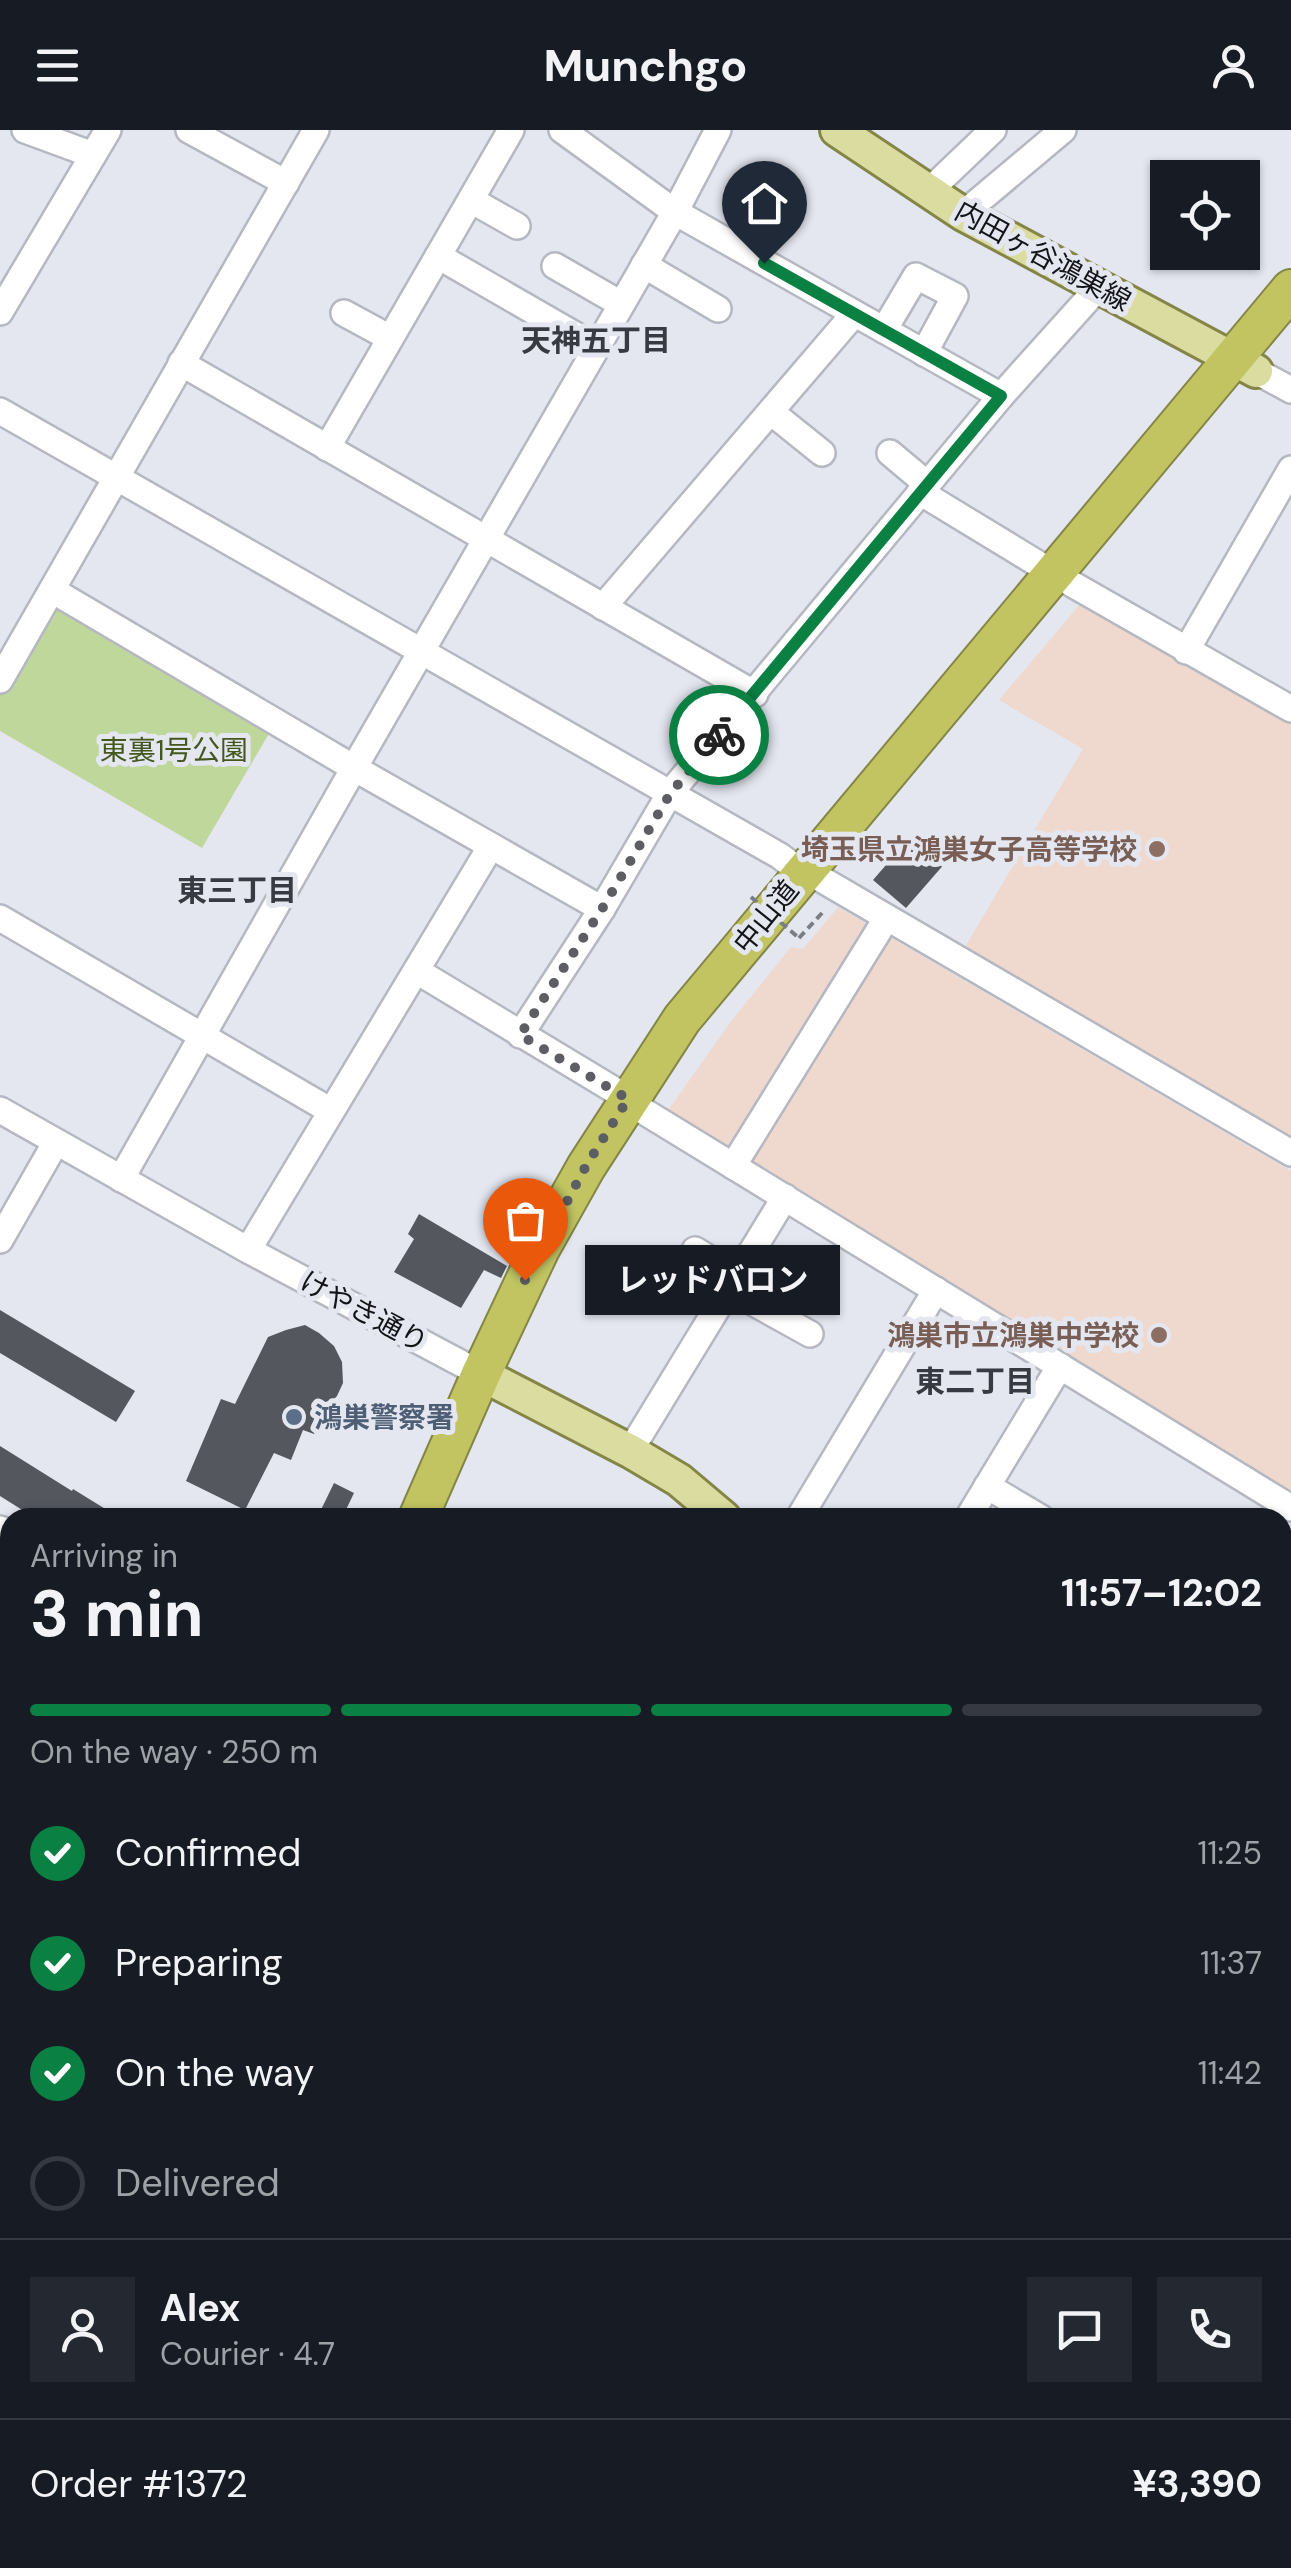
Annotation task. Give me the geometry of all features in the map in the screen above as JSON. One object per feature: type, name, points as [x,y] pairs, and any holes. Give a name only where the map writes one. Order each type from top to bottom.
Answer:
[{"type":"highway","name":"中山道","points":[[444,1508],[540,1249],[586,1166],[815,888],[1062,578],[1245,364],[1291,289]]},
{"type":"highway","name":"中山道","points":[[1245,364],[1291,329]]},
{"type":"highway","name":"中山道","points":[[423,1508],[491,1379]]},
{"type":"main road","name":"内田ヶ谷鴻巣線","points":[[856,135],[928,192],[964,214],[1245,364]]},
{"type":"main road","name":"けやき通り","points":[[491,1379],[630,1451],[679,1480],[712,1508]]},
{"type":"street","points":[[25,130],[93,156]]},
{"type":"street","points":[[0,312],[108,130]]},
{"type":"street","points":[[189,130],[286,182]]},
{"type":"street","points":[[0,680],[316,130]]},
{"type":"street","points":[[327,448],[511,130]]},
{"type":"street","points":[[562,130],[674,212],[1001,396]]},
{"type":"street","points":[[122,1179],[718,130]]},
{"type":"street","points":[[928,192],[993,130]]},
{"type":"street","points":[[964,214],[1056,132]]},
{"type":"street","points":[[471,200],[517,226]]},
{"type":"street","points":[[438,256],[596,347]]},
{"type":"street","points":[[644,265],[718,309]]},
{"type":"street","points":[[554,266],[621,304]]},
{"type":"street","points":[[884,330],[916,276],[955,296],[924,353]]},
{"type":"street","points":[[520,1035],[602,909],[670,794],[923,488],[1098,288]]},
{"type":"street","points":[[344,313],[390,338]]},
{"type":"street","points":[[603,607],[854,314]]},
{"type":"street","points":[[181,363],[755,694]]},
{"type":"street","points":[[1245,364],[1291,390]]},
{"type":"street","points":[[0,411],[780,856],[815,888],[886,919],[1291,1153]]},
{"type":"street","points":[[771,412],[822,453]]},
{"type":"street","points":[[890,453],[923,488],[1062,578],[1186,650],[1289,702]]},
{"type":"street","points":[[1186,650],[1291,469]]},
{"type":"street","points":[[52,590],[602,909]]},
{"type":"street","points":[[248,1250],[492,846]]},
{"type":"street","points":[[0,918],[332,1110]]},
{"type":"street","points":[[733,1166],[886,919]]},
{"type":"street","points":[[417,972],[1291,1508]]},
{"type":"street","name":"けやき通り","points":[[0,1110],[248,1250],[491,1379]]},
{"type":"street","points":[[0,1240],[56,1142]]},
{"type":"street","points":[[630,1451],[785,1198]]},
{"type":"street","points":[[695,1250],[733,1282],[810,1334]]},
{"type":"street","points":[[805,1508],[936,1290]]},
{"type":"street","points":[[974,1508],[1060,1366]]},
{"type":"street","points":[[987,1486],[1023,1508]]},
{"type":"path","points":[[752,897],[799,938],[815,888]]},
{"type":"shaded area","name":"埼玉県立鴻巣女子高等学校","points":[[1081,603],[1291,719],[1291,1144],[963,950],[1083,749],[999,700]]},
{"type":"shaded area","name":"鴻巣市立鴻巣中学校","points":[[838,907],[1291,1171],[1291,1498],[667,1112],[732,1020],[791,947],[803,949]]},
{"type":"green space","name":"東裏1号公園","points":[[58,603],[274,725],[202,848],[0,731],[0,695],[50,605]]},
{"type":"building","points":[[913,834],[946,862],[906,908],[873,880]]},
{"type":"building","points":[[419,1214],[507,1266],[501,1278],[484,1270],[461,1308],[394,1272],[414,1239],[408,1234]]},
{"type":"building","points":[[0,1310],[135,1391],[116,1422],[0,1353]]},
{"type":"building","points":[[305,1325],[334,1346],[342,1362],[343,1383],[314,1434],[303,1430],[291,1460],[274,1453],[246,1508],[241,1508],[186,1481],[221,1399],[235,1404],[268,1337]]},
{"type":"building","points":[[0,1446],[104,1508],[19,1508],[0,1496]]},
{"type":"building","points":[[334,1483],[354,1493],[347,1508],[322,1508]]},
{"type":"way so far","points":[[525,1280],[586,1166],[628,1099],[520,1035],[602,909],[670,794],[719,735]]},
{"type":"place","name":"埼玉県立鴻巣女子高等学校","points":[[1157,849]]},
{"type":"place","name":"レッドバロン","points":[[525,1280]]},
{"type":"place","name":"鴻巣市立鴻巣中学校","points":[[1159,1335]]},
{"type":"place","name":"鴻巣警察署","points":[[294,1417]]},
{"type":"district","name":"天神五丁目","points":[[596,340]]},
{"type":"district","name":"東三丁目","points":[[237,890]]},
{"type":"district","name":"東二丁目","points":[[975,1381]]},
{"type":"route","points":[[719,735],[1001,396],[764,263]]}]
